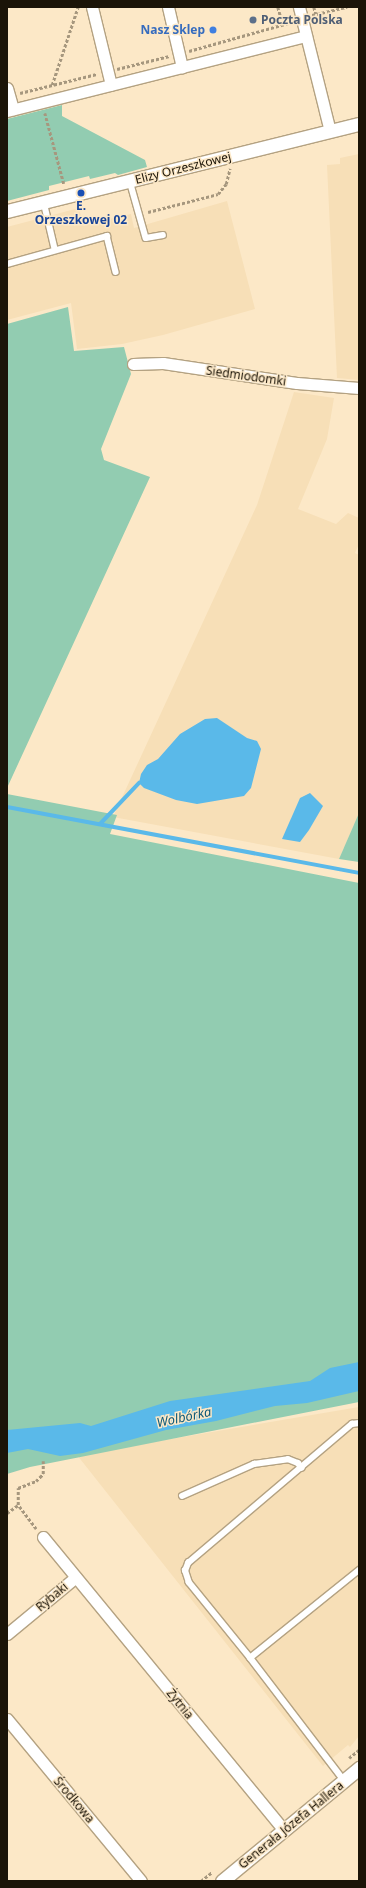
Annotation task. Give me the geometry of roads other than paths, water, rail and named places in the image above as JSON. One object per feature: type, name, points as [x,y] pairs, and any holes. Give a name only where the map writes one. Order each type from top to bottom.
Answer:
[{"type":"street","points":[[92,7],[111,85]]},
{"type":"street","points":[[168,7],[182,67]]},
{"type":"street","points":[[299,7],[330,131]]},
{"type":"street","points":[[7,88],[10,110],[306,36]]},
{"type":"street","name":"Elizy Orzeszkowej","points":[[7,211],[359,124]]},
{"type":"street","name":"Siedmiodomki","points":[[134,364],[163,363],[297,383],[359,388]]},
{"type":"street","name":"Rybaki","points":[[7,1634],[76,1577],[43,1537]]},
{"type":"street","name":"Żytnia","points":[[76,1577],[284,1830]]},
{"type":"street","name":"Środkowa","points":[[7,1719],[142,1881]]},
{"type":"street","name":"Generała Józefa Hallera","points":[[222,1881],[359,1768]]},
{"type":"lane","points":[[130,181],[146,238],[163,235]]},
{"type":"lane","points":[[44,202],[55,249]]},
{"type":"lane","points":[[7,264],[55,249],[107,236],[116,272]]},
{"type":"lane","points":[[344,1781],[250,1658],[189,1583],[185,1571],[188,1563],[302,1468],[352,1424],[359,1424]]},
{"type":"lane","points":[[182,1496],[254,1464],[288,1459],[298,1462],[302,1468]]},
{"type":"lane","points":[[250,1658],[359,1570]]},
{"type":"water","points":[[217,718],[247,738],[257,741],[261,749],[251,788],[244,796],[197,804],[176,800],[144,788],[139,783],[141,774],[147,765],[158,759],[180,734],[205,719]]},
{"type":"water","points":[[310,793],[323,806],[309,830],[300,842],[282,839],[300,798]]},
{"type":"water","name":"Wolbórka","points":[[359,1362],[359,1391],[307,1403],[275,1406],[216,1421],[166,1430],[83,1453],[60,1456],[28,1449],[7,1453],[7,1430],[80,1423],[91,1426],[170,1401],[310,1381],[330,1368]]},
{"type":"waterway","points":[[100,824],[139,783]]},
{"type":"waterway","points":[[7,807],[359,873]]},
{"type":"place","name":"Poczta Polska","points":[[253,20]]},
{"type":"place","name":"Nasz Sklep","points":[[213,30]]},
{"type":"place","name":"E. Orzeszkowej 02","points":[[81,193]]}]
